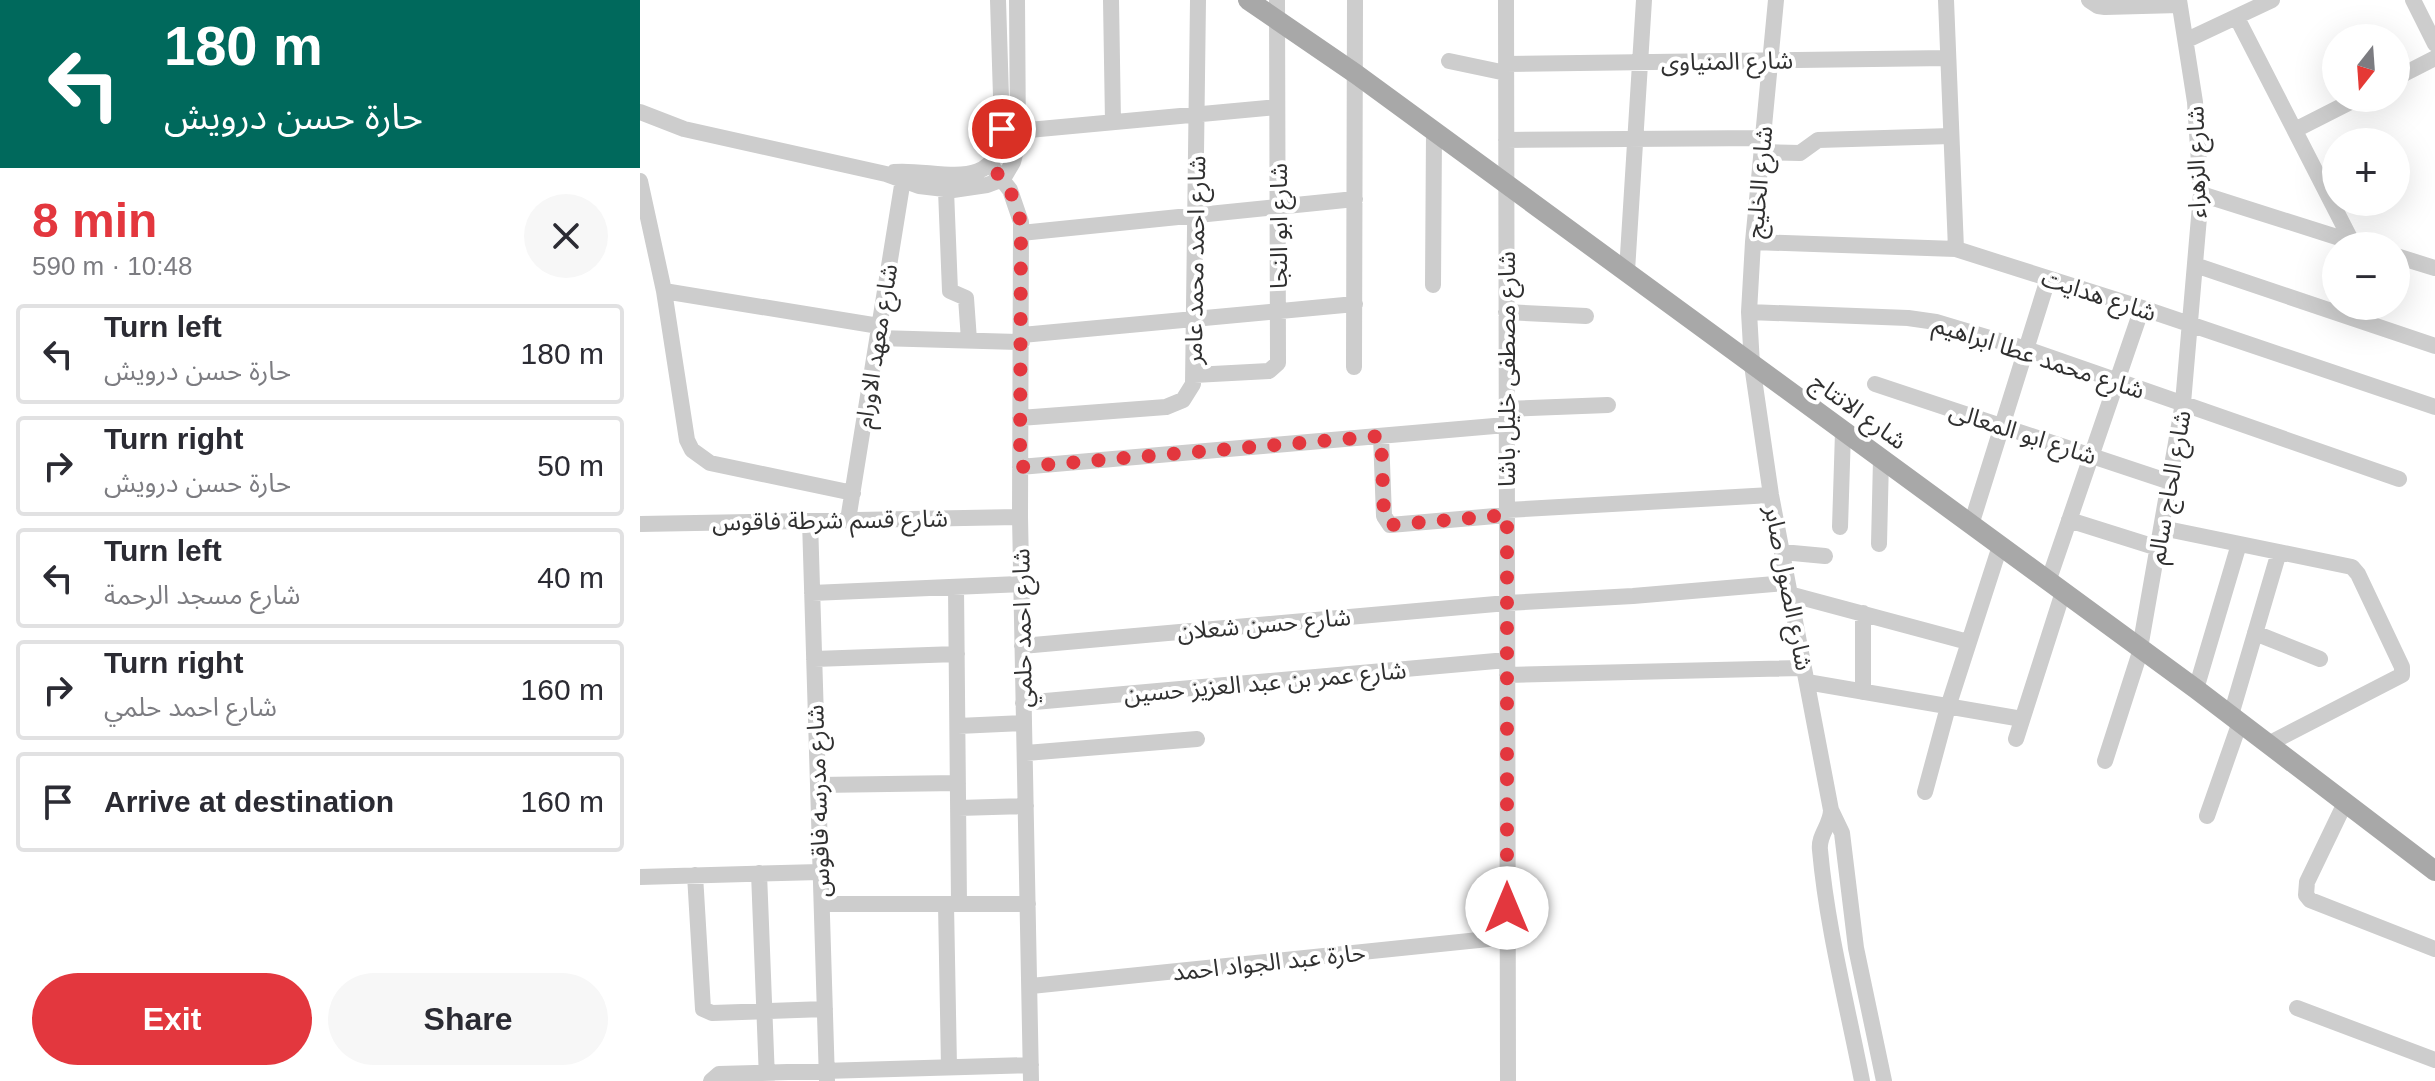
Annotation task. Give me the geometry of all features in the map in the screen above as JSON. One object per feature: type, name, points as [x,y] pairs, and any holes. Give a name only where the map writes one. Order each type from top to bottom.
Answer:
[{"type":"main road","name":"شارع الانتاج","points":[[1248,0],[1277,10],[1434,132],[2196,689],[2435,871]]},
{"type":"street","points":[[640,112],[684,129],[886,174],[958,175],[980,170],[998,154],[1001,142],[998,0]]},
{"type":"street","points":[[903,176],[946,190],[970,189],[1003,179],[1016,153],[1018,131],[1017,0]]},
{"type":"street","points":[[1111,0],[1113,122]]},
{"type":"street","name":"شارع احمد محمد عامر","points":[[1020,418],[1175,405],[1189,393],[1194,375],[1198,0]]},
{"type":"street","points":[[1354,367],[1355,0]]},
{"type":"street","name":"شارع مصطفى خليل باشا","points":[[1506,0],[1508,1081]]},
{"type":"street","points":[[1627,271],[1644,0]]},
{"type":"street","name":"شارع الخليج","points":[[1752,365],[1749,312],[1753,242],[1776,0]]},
{"type":"street","points":[[1946,0],[1956,249]]},
{"type":"street","points":[[2089,0],[2105,7],[2179,2]]},
{"type":"street","points":[[2187,40],[2272,0]]},
{"type":"street","points":[[2413,0],[2435,44]]},
{"type":"street","name":"شارع الزهراء","points":[[2179,2],[2187,40],[2198,132],[2201,194],[2190,325]]},
{"type":"street","name":"شارع ابو النجا","points":[[1194,375],[1269,371],[1278,363],[1277,10]]},
{"type":"street","points":[[2237,18],[2352,232]]},
{"type":"street","name":"شارع المنياوى","points":[[1449,61],[1506,68],[1640,62],[1948,58]]},
{"type":"street","points":[[2410,71],[2435,58]]},
{"type":"street","points":[[1018,131],[1277,107]]},
{"type":"street","points":[[2295,130],[2330,112]]},
{"type":"street","points":[[1433,285],[1434,132]]},
{"type":"street","points":[[1506,140],[1635,139],[1762,145],[1800,153],[1818,140],[1951,136]]},
{"type":"street","name":"شارع احمد حلمي","points":[[990,164],[1015,200],[1021,233],[1020,517],[1031,1073]]},
{"type":"street","name":"شارع معهد الاورام","points":[[848,520],[903,176]]},
{"type":"street","points":[[640,181],[664,291],[687,440],[692,450],[710,463],[853,493]]},
{"type":"street","points":[[946,190],[950,291],[966,298],[969,340]]},
{"type":"street","points":[[2201,194],[2322,232]]},
{"type":"street","points":[[1021,233],[1355,199]]},
{"type":"street","name":"شارع هدايت","points":[[1753,242],[1956,249],[2435,407]]},
{"type":"street","points":[[2410,260],[2435,268]]},
{"type":"street","points":[[2195,265],[2435,346]]},
{"type":"street","points":[[1971,525],[2048,279]]},
{"type":"street","points":[[664,291],[878,332],[969,340],[1022,339],[1355,304]]},
{"type":"street","points":[[2016,739],[2069,520],[2142,308]]},
{"type":"street","points":[[1506,312],[1586,316]]},
{"type":"street","name":"شارع محمد عطا ابراهيم","points":[[1749,312],[1922,320],[2026,349],[2399,479]]},
{"type":"street","name":"شارع الحاج سالم","points":[[2105,761],[2141,649],[2183,403],[2190,325]]},
{"type":"street","name":"شارع الصول صابر","points":[[1752,365],[1788,589],[1831,810],[1842,833],[1856,948],[1884,1081]]},
{"type":"street","name":"شارع ابو المعالى","points":[[1875,384],[2170,482]]},
{"type":"street","points":[[1020,467],[1381,436],[1608,405]]},
{"type":"street","points":[[1840,527],[1843,432]]},
{"type":"street","points":[[1381,436],[1384,516],[1390,525],[1507,513],[1771,495]]},
{"type":"street","points":[[1879,544],[1881,459]]},
{"type":"street","name":"شارع قسم شرطة فاقوس","points":[[640,524],[1020,517]]},
{"type":"street","points":[[2069,520],[2158,548]]},
{"type":"street","name":"شارع مدرسه فاقوس","points":[[810,521],[827,1076]]},
{"type":"street","points":[[2162,528],[2352,567],[2358,574],[2403,673],[2268,744]]},
{"type":"street","points":[[2196,689],[2239,544]]},
{"type":"street","points":[[1925,792],[1948,707],[2000,546]]},
{"type":"street","points":[[1782,552],[1825,556]]},
{"type":"street","points":[[2207,816],[2236,719],[2255,633],[2279,552]]},
{"type":"street","points":[[812,593],[1021,584]]},
{"type":"street","points":[[949,1067],[952,904],[958,808],[956,587]]},
{"type":"street","name":"شارع حسن شعلان","points":[[1022,646],[1507,603],[1788,589],[1968,642]]},
{"type":"street","points":[[1863,613],[1863,692]]},
{"type":"street","points":[[2255,633],[2320,659]]},
{"type":"street","points":[[814,659],[957,654]]},
{"type":"street","name":"شارع عمر بن عبد العزيز حسين","points":[[1023,703],[1507,668],[1805,675],[1863,692],[2022,719]]},
{"type":"street","points":[[958,726],[1024,723]]},
{"type":"street","points":[[1026,753],[1197,739]]},
{"type":"street","points":[[818,785],[958,783]]},
{"type":"street","points":[[2345,803],[2305,888],[2310,900],[2435,949]]},
{"type":"street","points":[[958,808],[1026,806]]},
{"type":"street","name":"شارع الصول صابر","points":[[1831,810],[1830,823],[1819,846],[1832,942],[1862,1081]]},
{"type":"street","points":[[640,877],[820,872]]},
{"type":"street","points":[[759,873],[767,1076]]},
{"type":"street","points":[[695,875],[703,1009],[712,1013],[825,1009]]},
{"type":"street","points":[[822,904],[1028,904]]},
{"type":"street","name":"حارة عبد الجواد احمد","points":[[1031,986],[1508,937]]},
{"type":"street","points":[[2297,1008],[2435,1060]]},
{"type":"street","points":[[711,1081],[719,1074],[895,1075],[949,1067],[1031,1073]]},
{"type":"route","points":[[1002,129],[998,154],[990,164],[1010,190],[1021,222],[1020,467],[1381,436],[1384,516],[1390,525],[1507,515],[1507,908]]}]
